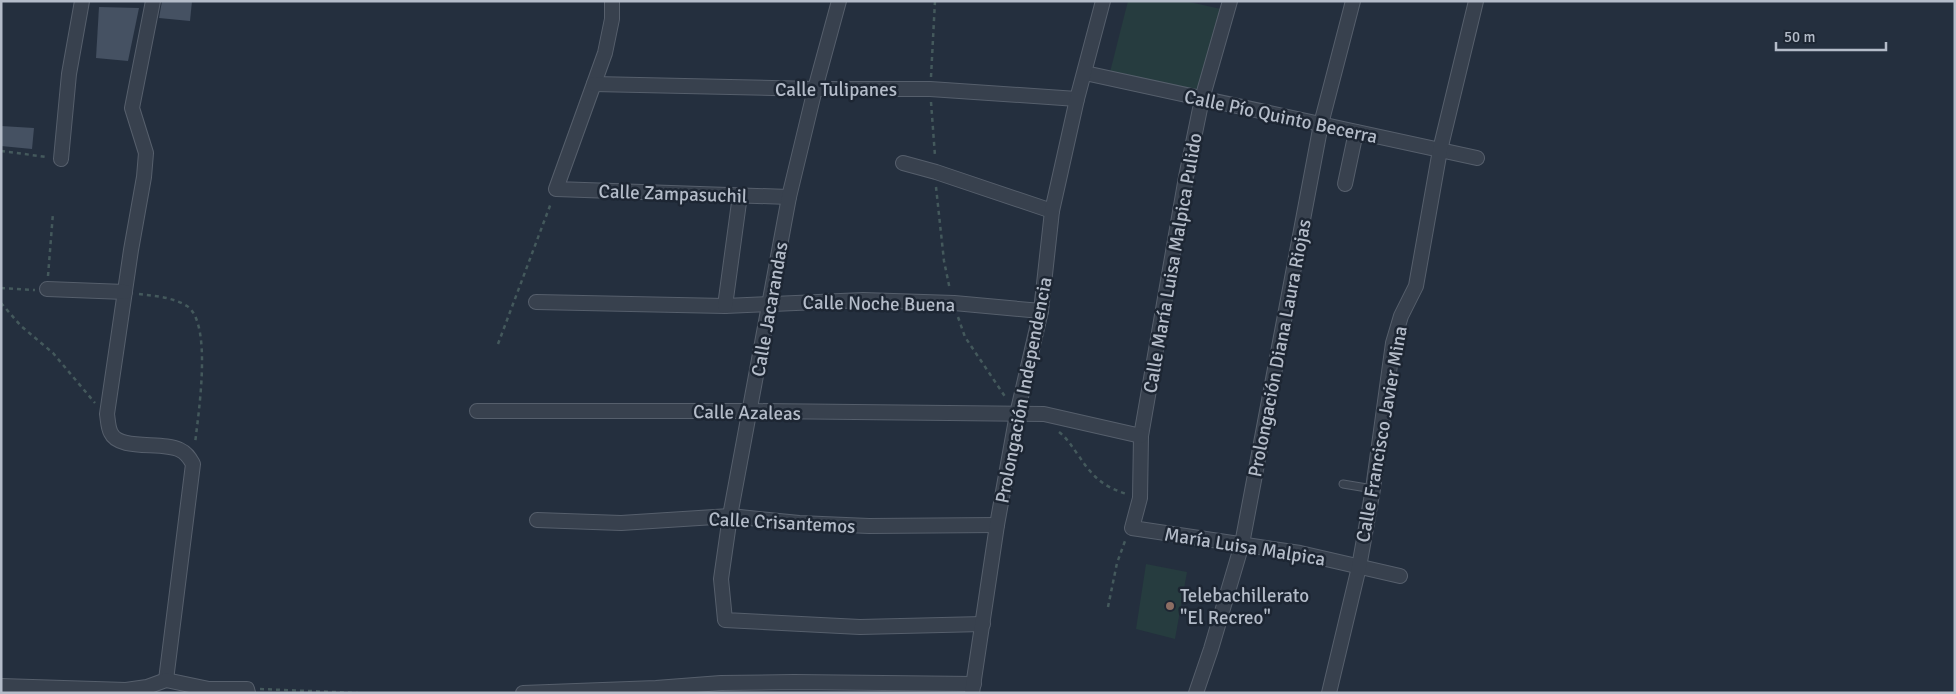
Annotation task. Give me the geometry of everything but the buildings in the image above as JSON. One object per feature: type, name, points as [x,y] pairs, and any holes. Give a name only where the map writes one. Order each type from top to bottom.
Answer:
[{"type":"street","points":[[61,159],[69,74],[82,1]]},
{"type":"street","points":[[153,1],[132,108],[146,153],[144,177],[107,414],[110,433],[115,440],[123,443],[160,445],[180,449],[193,464],[166,680]]},
{"type":"street","points":[[556,188],[605,53],[612,20],[612,1]]},
{"type":"street","name":"Calle Jacarandas","points":[[839,1],[815,89],[789,197],[730,516],[721,579],[725,620],[860,627],[984,624]]},
{"type":"street","name":"Prolongación Independencia","points":[[973,689],[997,525],[1017,414],[1041,311],[1052,211],[1077,99],[1103,1]]},
{"type":"street","name":"Calle María Luisa Malpica Pulido","points":[[1132,528],[1140,498],[1141,436],[1172,255],[1202,99],[1230,1]]},
{"type":"street","name":"Prolongación Diana Laura Riojas","points":[[1196,693],[1212,649],[1242,544],[1322,124],[1353,1]]},
{"type":"street","name":"Calle Francisco Javier Mina","points":[[1329,693],[1359,567],[1373,489],[1394,343],[1402,316],[1416,286],[1440,150],[1476,1]]},
{"type":"street","name":"Calle Pío Quinto Becerra","points":[[1085,73],[1477,158]]},
{"type":"street","name":"Calle Tulipanes","points":[[594,84],[815,89],[930,89],[1077,99]]},
{"type":"street","points":[[1345,184],[1356,132]]},
{"type":"street","points":[[903,164],[936,172],[1052,211]]},
{"type":"street","name":"Calle Zampasuchil","points":[[556,188],[789,197]]},
{"type":"street","points":[[725,306],[740,195]]},
{"type":"street","points":[[47,289],[125,292]]},
{"type":"street","name":"Calle Noche Buena","points":[[536,302],[725,306],[863,300],[954,303],[1041,311]]},
{"type":"street","name":"Calle Azaleas","points":[[476,411],[1044,414],[1141,436]]},
{"type":"street","name":"Calle Crisantemos","points":[[537,520],[620,523],[730,516],[799,523],[869,526],[997,525]]},
{"type":"street","name":"María Luisa Malpica","points":[[1132,528],[1300,553],[1400,576]]},
{"type":"street","points":[[1,686],[126,690],[147,688],[166,680],[209,689],[247,691]]},
{"type":"street","points":[[523,693],[656,688],[721,683],[785,682],[973,689]]},
{"type":"lane","points":[[1343,484],[1373,489]]},
{"type":"path","points":[[935,1],[930,89],[936,198],[944,262],[954,303],[966,337],[1017,414]]},
{"type":"path","points":[[1,151],[61,159]]},
{"type":"path","points":[[498,344],[556,188]]},
{"type":"path","points":[[1,288],[14,290],[47,289],[53,213]]},
{"type":"path","points":[[125,292],[174,299],[189,307],[197,321],[202,344],[202,365],[193,464]]},
{"type":"path","points":[[1,303],[21,326],[53,353],[84,391],[107,414]]},
{"type":"path","points":[[1059,432],[1066,437],[1085,466],[1102,484],[1111,489],[1140,498]]},
{"type":"path","points":[[1108,607],[1117,563],[1132,528]]},
{"type":"path","points":[[247,691],[358,693]]},
{"type":"green space","points":[[1128,1],[1185,1],[1221,9],[1199,94],[1110,72]]},
{"type":"green space","points":[[1146,564],[1187,572],[1175,639],[1136,629]]},
{"type":"place","name":"Telebachillerato \"El Recreo\"","points":[[1170,606]]}]
